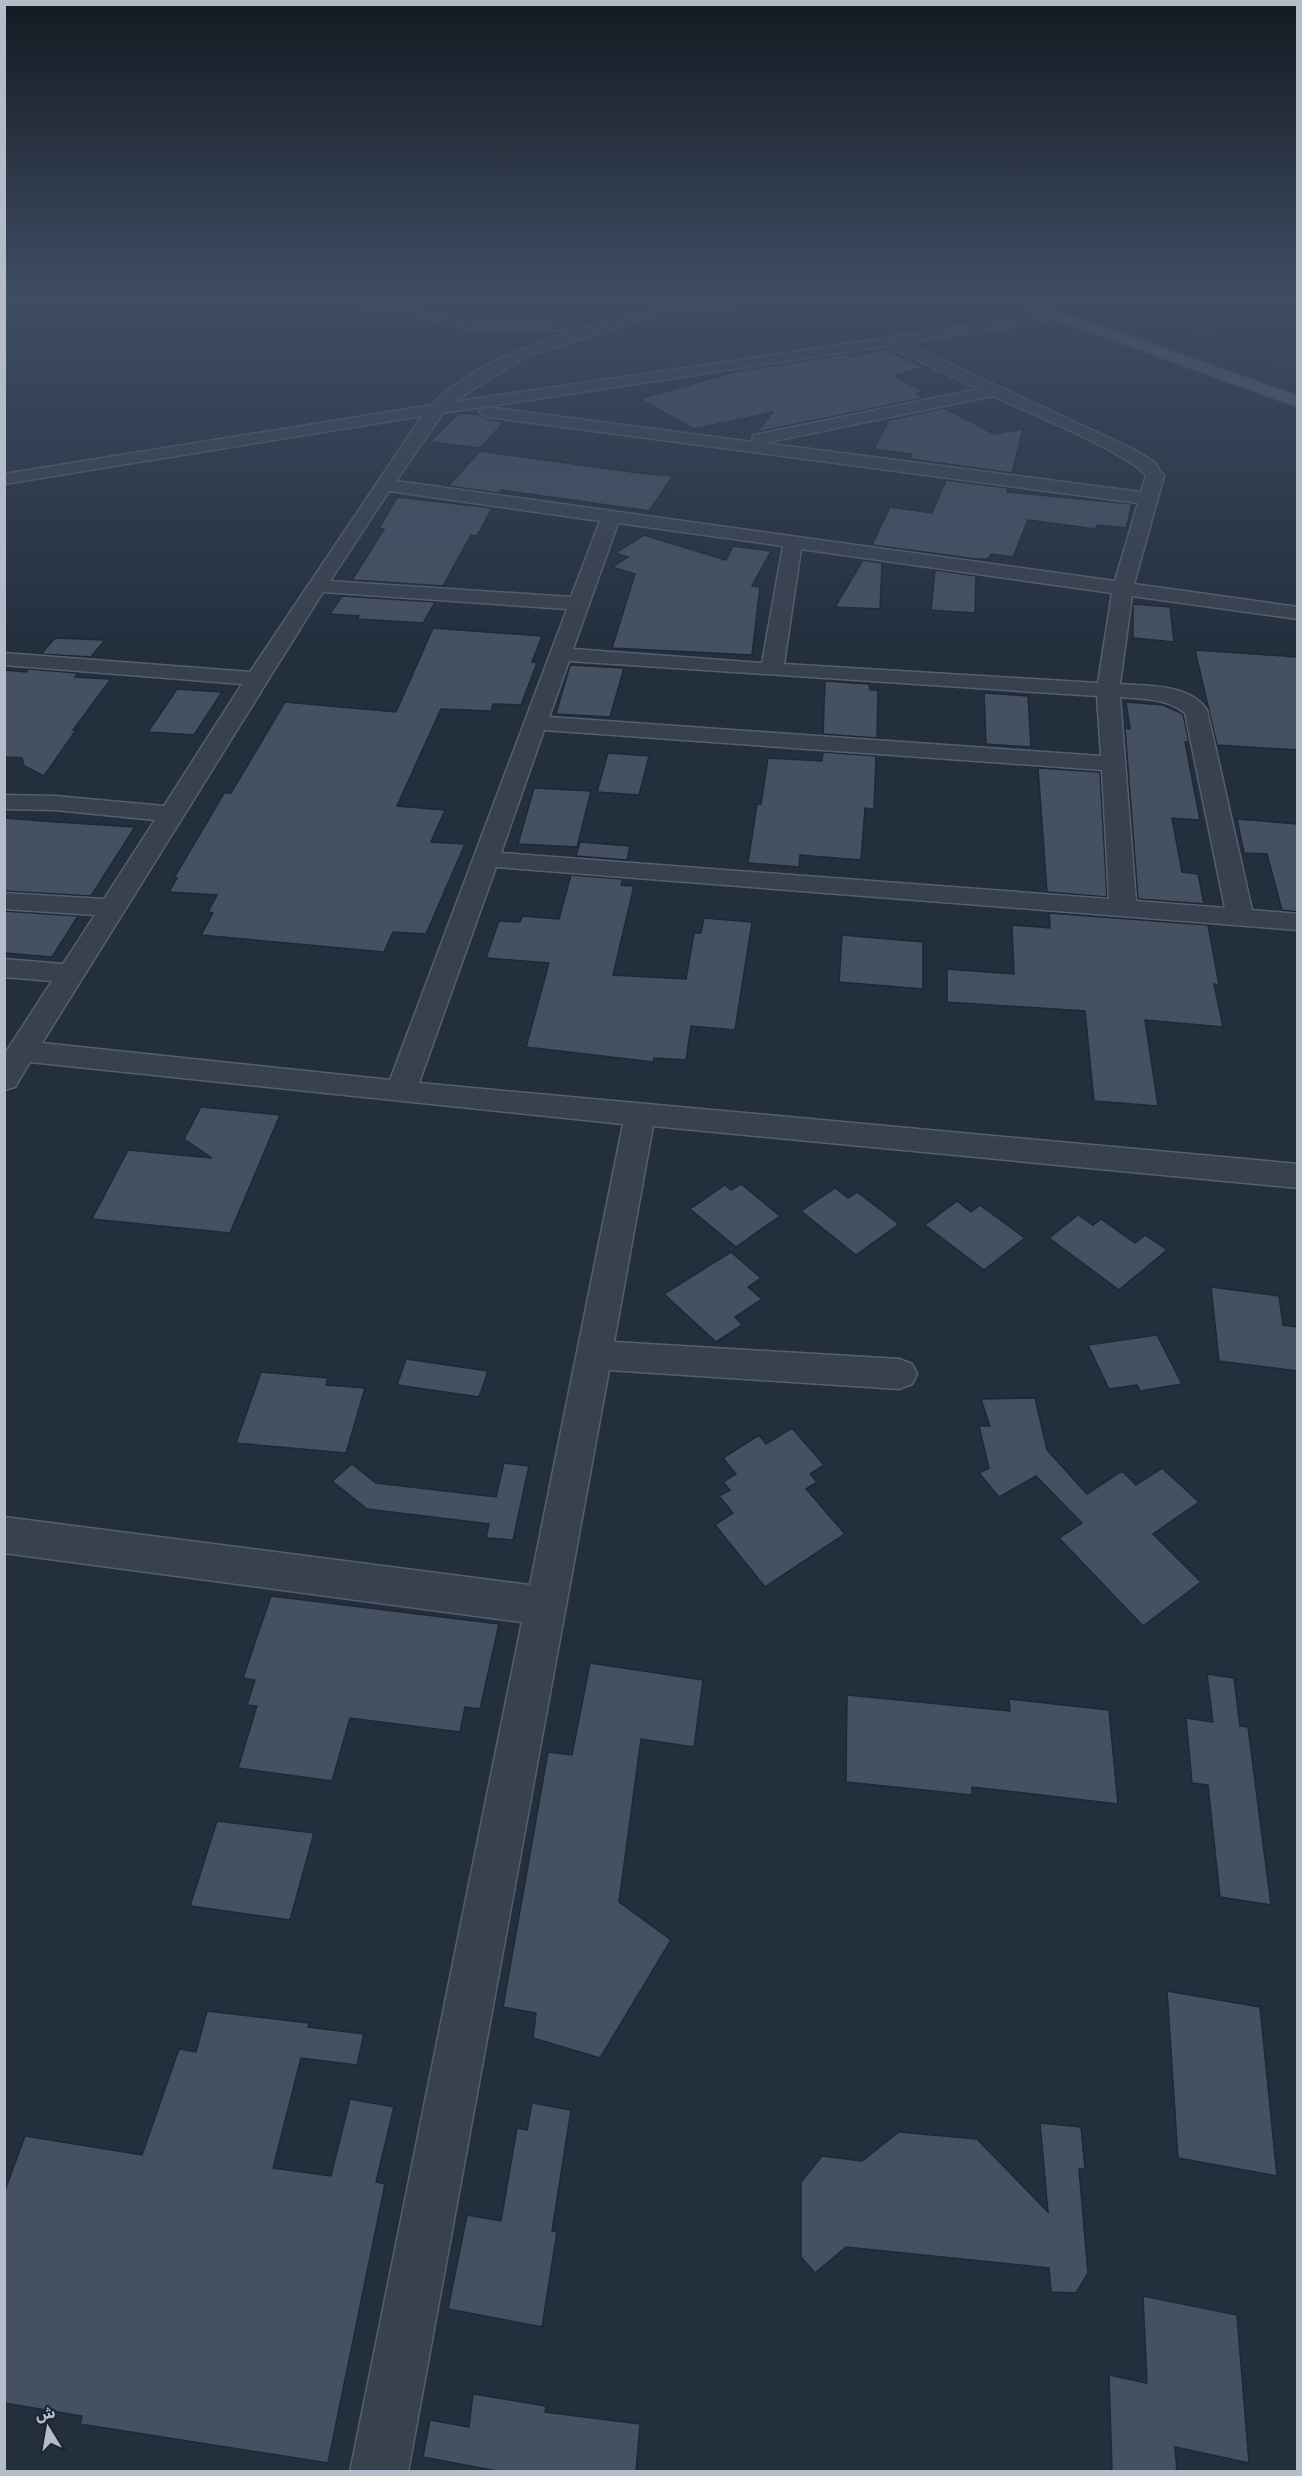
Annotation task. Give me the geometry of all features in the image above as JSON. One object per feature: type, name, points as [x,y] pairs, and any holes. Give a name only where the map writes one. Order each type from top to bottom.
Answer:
[{"type":"street","points":[[4,464],[382,413]]},
{"type":"street","points":[[4,479],[395,413]]},
{"type":"street","points":[[4,1080],[317,586],[385,485],[439,413]]},
{"type":"street","points":[[505,413],[1150,499]]},
{"type":"street","points":[[734,445],[891,413]]},
{"type":"street","points":[[1040,413],[1141,461],[1155,476],[1123,589],[1108,690],[1123,909]]},
{"type":"street","points":[[385,485],[1298,613]]},
{"type":"street","points":[[401,1092],[611,516]]},
{"type":"street","points":[[772,670],[793,542]]},
{"type":"street","points":[[317,586],[579,604]]},
{"type":"street","points":[[561,654],[772,670],[1166,694],[1183,700],[1197,710],[1240,917]]},
{"type":"street","points":[[4,659],[257,679]]},
{"type":"street","points":[[535,723],[1113,764]]},
{"type":"street","points":[[4,802],[55,803],[172,814]]},
{"type":"street","points":[[485,860],[1298,922]]},
{"type":"street","points":[[4,901],[113,908]]},
{"type":"street","points":[[4,968],[71,974]]},
{"type":"street","points":[[23,1051],[401,1092],[1298,1176]]},
{"type":"street","points":[[380,2472],[640,1115]]},
{"type":"street","points":[[594,1355],[899,1374]]},
{"type":"street","points":[[4,1535],[546,1606]]},
{"type":"building","points":[[459,413],[480,415],[487,419],[504,422],[480,448],[430,442]]},
{"type":"building","points":[[664,413],[770,413],[694,429]]},
{"type":"building","points":[[773,413],[853,413],[757,432]]},
{"type":"building","points":[[923,413],[953,413],[994,434],[1023,429],[1012,473],[910,459],[912,454],[874,449],[889,420]]},
{"type":"building","points":[[480,451],[673,476],[649,511],[501,490],[500,493],[448,486]]},
{"type":"building","points":[[946,480],[1008,488],[1007,492],[1132,504],[1126,528],[1097,525],[1096,529],[1028,520],[1013,557],[991,554],[988,559],[976,559],[872,545],[890,507],[932,513]]},
{"type":"building","points":[[397,497],[492,508],[477,536],[471,535],[443,586],[352,580],[384,529],[379,529]]},
{"type":"building","points":[[644,535],[726,560],[733,546],[771,551],[752,586],[760,587],[752,655],[612,648],[635,574],[612,567],[628,557],[615,553]]},
{"type":"building","points":[[863,560],[882,563],[880,609],[835,607]]},
{"type":"building","points":[[935,570],[976,576],[975,613],[931,610]]},
{"type":"building","points":[[342,596],[435,602],[423,623],[357,619],[359,616],[330,614]]},
{"type":"building","points":[[1133,604],[1170,607],[1174,642],[1133,638]]},
{"type":"building","points":[[433,628],[542,636],[532,662],[537,663],[521,705],[493,704],[491,711],[441,709],[397,806],[445,810],[431,842],[465,844],[426,934],[393,932],[384,952],[201,935],[213,913],[208,912],[217,895],[169,892],[177,878],[174,878],[224,793],[231,793],[285,702],[396,712]]},
{"type":"building","points":[[55,638],[105,640],[91,657],[41,654]]},
{"type":"building","points":[[1195,650],[1298,657],[1298,750],[1217,745]]},
{"type":"building","points":[[570,665],[624,668],[610,717],[556,714]]},
{"type":"building","points":[[28,669],[78,673],[75,677],[111,679],[73,730],[76,730],[44,776],[24,766],[22,758],[4,757],[4,670],[26,672]]},
{"type":"building","points":[[825,681],[869,684],[870,690],[878,690],[877,738],[823,734]]},
{"type":"building","points":[[177,689],[222,692],[194,735],[148,732]]},
{"type":"building","points":[[984,693],[1028,696],[1031,747],[986,744]]},
{"type":"building","points":[[1126,702],[1163,705],[1183,714],[1189,742],[1185,742],[1200,820],[1172,818],[1182,872],[1198,874],[1204,904],[1138,899],[1125,728],[1130,729]]},
{"type":"building","points":[[823,752],[876,756],[874,809],[865,808],[861,860],[800,855],[799,867],[748,863],[757,804],[761,804],[768,758],[822,761]]},
{"type":"building","points":[[608,753],[649,756],[639,795],[597,792]]},
{"type":"building","points":[[1038,768],[1100,772],[1107,897],[1047,892]]},
{"type":"building","points":[[534,788],[591,791],[577,847],[518,844]]},
{"type":"building","points":[[4,818],[135,827],[91,896],[4,891]]},
{"type":"building","points":[[1237,819],[1298,824],[1298,912],[1282,910],[1267,854],[1244,853]]},
{"type":"building","points":[[580,842],[630,846],[627,860],[576,856]]},
{"type":"building","points":[[571,875],[623,879],[621,885],[634,886],[613,975],[686,979],[694,933],[701,933],[704,918],[752,922],[735,1030],[691,1026],[686,1060],[654,1058],[653,1062],[526,1047],[549,963],[486,958],[499,921],[520,922],[522,916],[559,919]]},
{"type":"building","points":[[4,911],[78,916],[52,957],[4,953]]},
{"type":"building","points":[[1049,913],[1208,925],[1219,985],[1214,984],[1223,1027],[1145,1020],[1158,1106],[1094,1101],[1085,1011],[947,1002],[947,969],[1014,974],[1012,925],[1050,928]]},
{"type":"building","points":[[842,935],[923,942],[923,989],[839,982]]},
{"type":"building","points":[[201,1107],[280,1115],[230,1233],[92,1219],[128,1150],[212,1158],[184,1139]]},
{"type":"building","points":[[741,1184],[780,1216],[736,1247],[690,1209],[725,1185],[731,1190]]},
{"type":"building","points":[[835,1188],[848,1198],[857,1192],[899,1224],[856,1255],[801,1211]]},
{"type":"building","points":[[957,1201],[971,1212],[980,1205],[1025,1238],[984,1270],[925,1225]]},
{"type":"building","points":[[1078,1215],[1093,1225],[1101,1219],[1135,1243],[1145,1235],[1167,1250],[1119,1290],[1049,1238]]},
{"type":"building","points":[[731,1252],[761,1278],[748,1287],[762,1299],[735,1317],[742,1325],[716,1342],[664,1294]]},
{"type":"building","points":[[1211,1287],[1279,1296],[1283,1325],[1298,1327],[1298,1371],[1219,1361]]},
{"type":"building","points":[[1157,1335],[1182,1384],[1140,1391],[1137,1385],[1109,1389],[1088,1345]]},
{"type":"building","points":[[406,1359],[488,1371],[479,1397],[397,1385]]},
{"type":"building","points":[[261,1372],[328,1378],[326,1385],[365,1388],[346,1453],[236,1443]]},
{"type":"building","points":[[1035,1398],[1047,1450],[1087,1494],[1122,1471],[1136,1485],[1162,1468],[1199,1502],[1153,1534],[1201,1582],[1143,1626],[1059,1538],[1082,1523],[1036,1476],[999,1497],[979,1473],[989,1468],[979,1426],[990,1426],[981,1399]]},
{"type":"building","points":[[792,1428],[824,1465],[810,1474],[817,1482],[806,1489],[845,1534],[765,1587],[715,1525],[733,1513],[719,1496],[730,1490],[723,1482],[736,1474],[723,1458],[759,1435],[766,1444]]},
{"type":"building","points":[[504,1463],[529,1466],[513,1540],[486,1538],[489,1524],[367,1509],[332,1481],[352,1464],[376,1483],[496,1497]]},
{"type":"building","points":[[271,1596],[499,1624],[480,1709],[465,1707],[460,1732],[350,1718],[332,1781],[238,1768],[257,1706],[247,1705],[255,1680],[243,1678]]},
{"type":"building","points":[[590,1663],[703,1680],[694,1747],[641,1739],[619,1902],[671,1940],[600,2058],[533,2038],[536,2013],[503,2007],[548,1752],[572,1755]]},
{"type":"building","points":[[1207,1674],[1234,1678],[1240,1726],[1248,1727],[1271,1905],[1220,1897],[1208,1785],[1192,1783],[1186,1718],[1213,1722]]},
{"type":"building","points":[[847,1695],[1010,1711],[1009,1699],[1109,1710],[1118,1804],[972,1787],[972,1795],[846,1782]]},
{"type":"building","points":[[217,1821],[314,1833],[290,1920],[190,1906]]},
{"type":"building","points":[[1167,1991],[1260,2007],[1277,2176],[1178,2158]]},
{"type":"building","points":[[207,2011],[309,2023],[308,2027],[364,2034],[357,2065],[301,2058],[273,2168],[331,2176],[350,2099],[394,2107],[376,2182],[385,2184],[328,2463],[80,2424],[82,2416],[4,2403],[4,2193],[25,2136],[142,2155],[179,2049],[196,2052]]},
{"type":"building","points":[[532,2103],[571,2110],[552,2231],[557,2232],[542,2327],[448,2309],[467,2215],[501,2221],[517,2128],[527,2130]]},
{"type":"building","points":[[1040,2123],[1081,2127],[1085,2169],[1079,2169],[1088,2273],[1076,2293],[1051,2292],[1049,2268],[846,2247],[815,2273],[801,2257],[801,2182],[822,2156],[862,2161],[899,2132],[977,2139],[1048,2212]]},
{"type":"building","points":[[1143,2296],[1237,2315],[1249,2463],[1175,2447],[1177,2472],[1112,2472],[1109,2375],[1147,2383]]},
{"type":"building","points":[[473,2394],[546,2406],[545,2412],[640,2424],[636,2472],[502,2472],[423,2457],[430,2420],[469,2427]]}]
